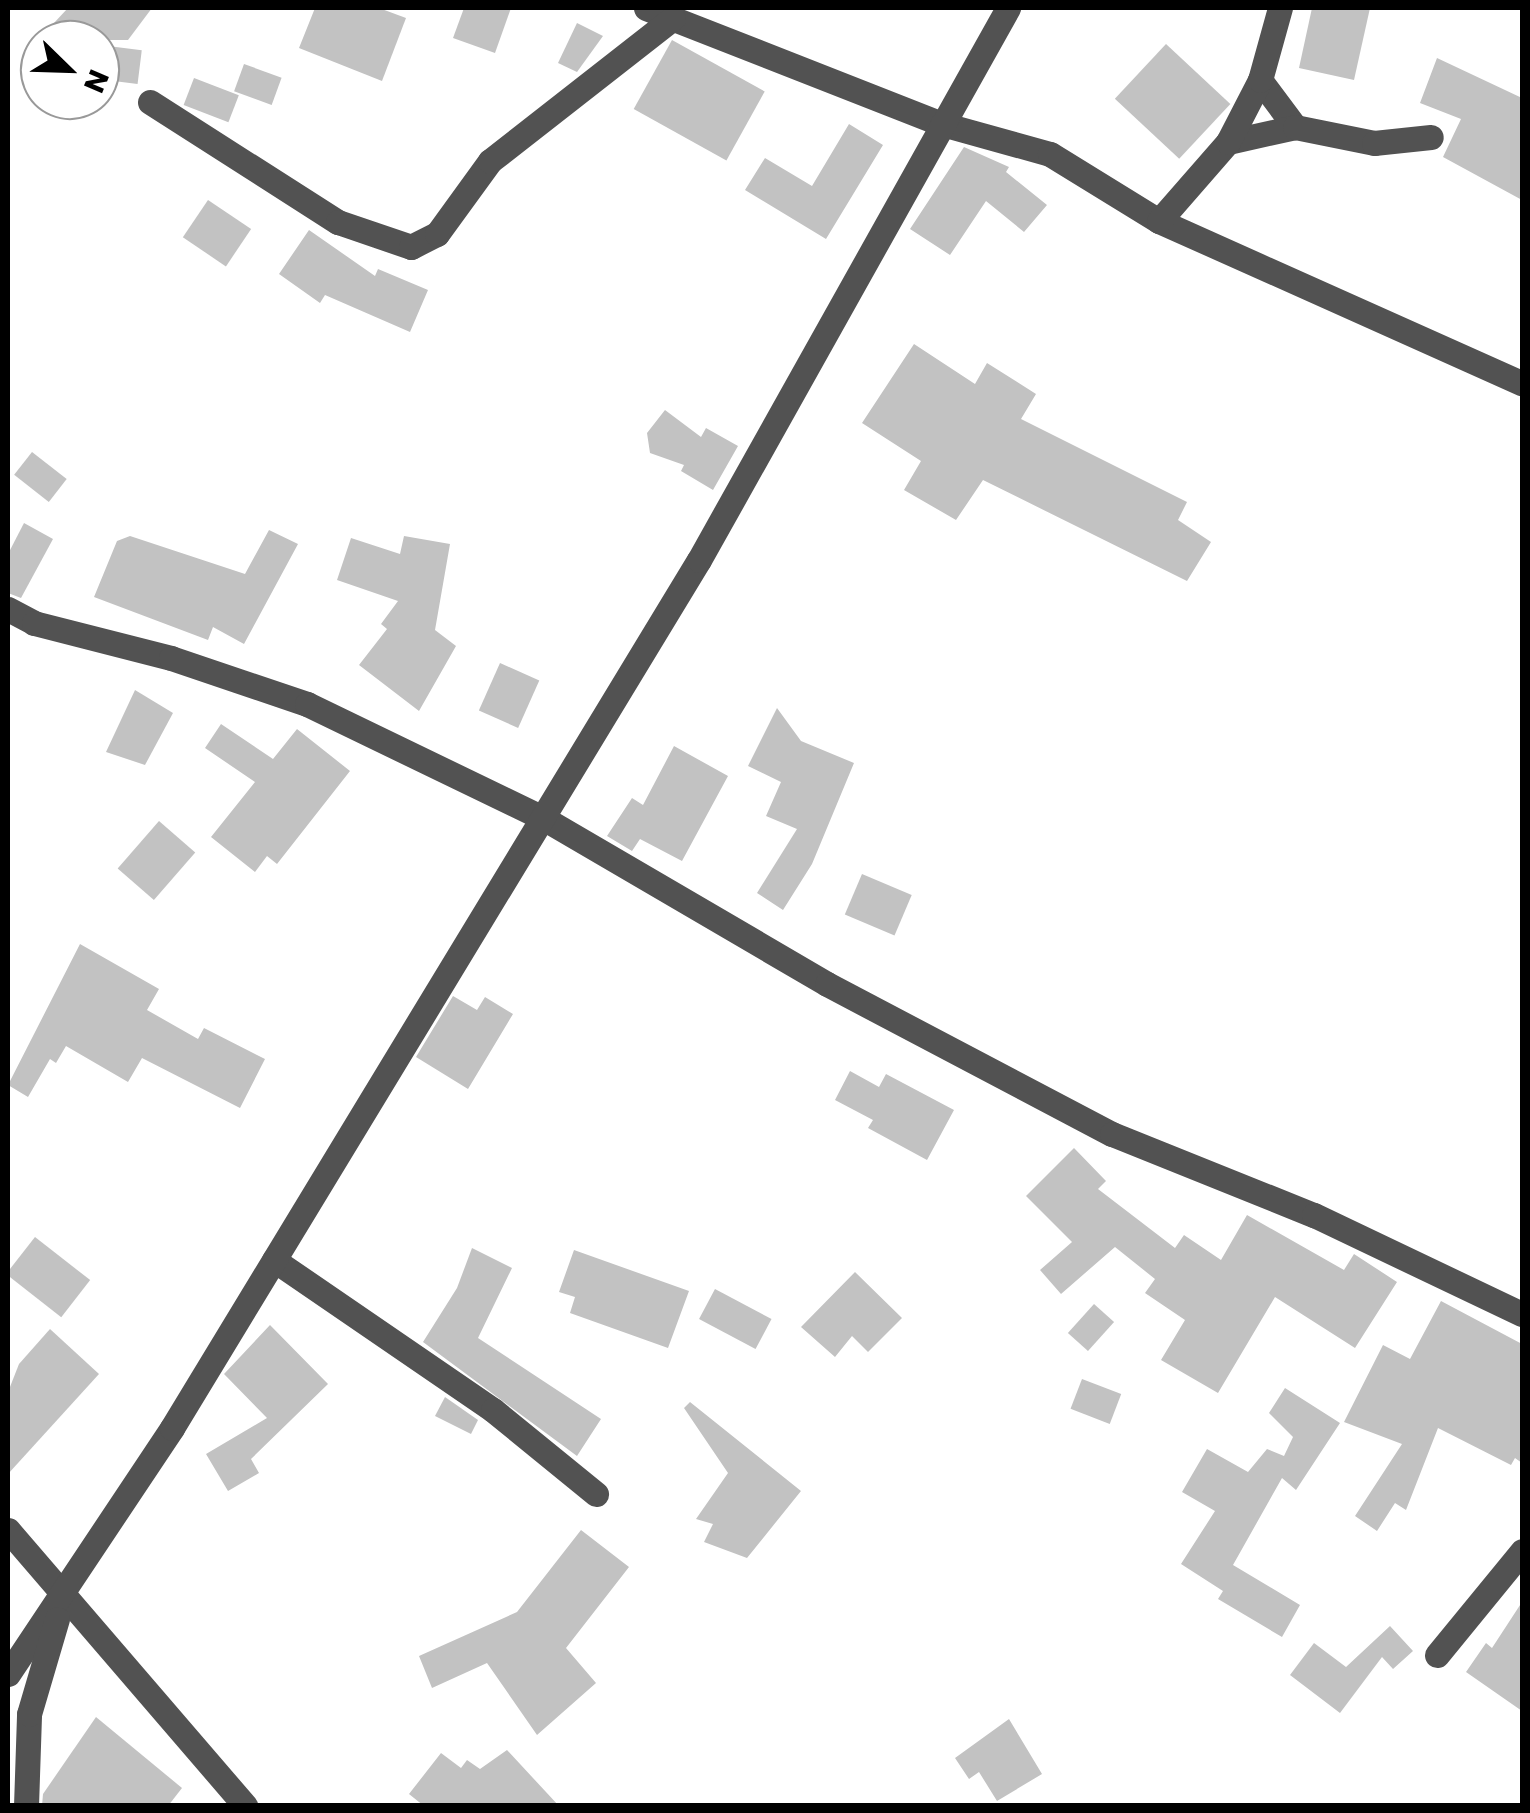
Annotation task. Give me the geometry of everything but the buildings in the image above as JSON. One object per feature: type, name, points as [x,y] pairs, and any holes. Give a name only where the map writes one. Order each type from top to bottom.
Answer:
[{"type":"street","points":[[646,8],[942,124],[1050,154],[1159,221],[1522,383]]},
{"type":"street","points":[[8,1674],[63,1599],[274,1260],[699,560],[1008,8]]},
{"type":"street","points":[[1159,221],[1228,142],[1260,80],[1280,8]]},
{"type":"street","points":[[150,102],[338,222],[411,246],[437,234],[490,160],[673,18]]},
{"type":"street","points":[[1260,80],[1295,127]]},
{"type":"street","points":[[1228,142],[1295,127],[1374,143],[1431,137]]},
{"type":"street","points":[[8,610],[34,623],[171,658],[307,704],[543,818],[827,984],[1112,1134],[1314,1215],[1522,1314]]},
{"type":"street","points":[[274,1260],[494,1410],[596,1494]]},
{"type":"street","points":[[8,1530],[63,1599],[245,1806]]},
{"type":"street","points":[[1438,1655],[1522,1551]]},
{"type":"street","points":[[26,1806],[29,1714],[63,1599]]}]
